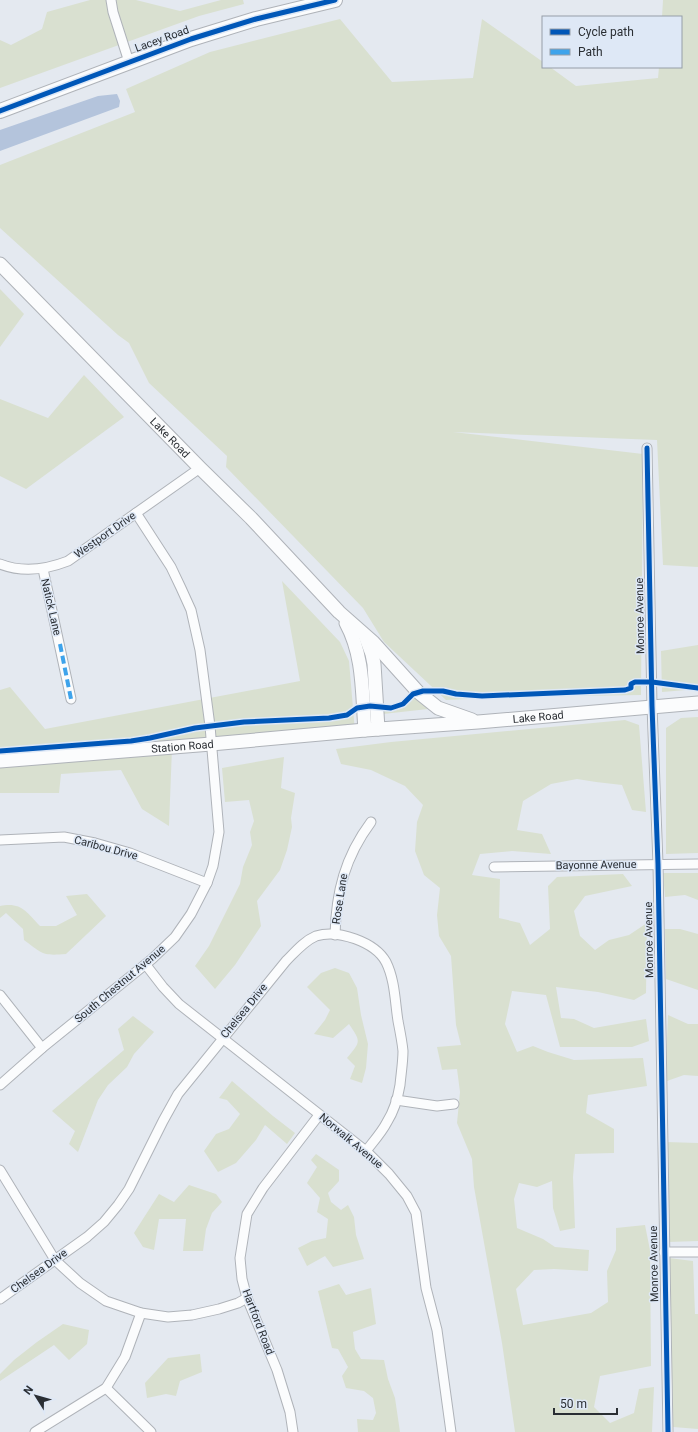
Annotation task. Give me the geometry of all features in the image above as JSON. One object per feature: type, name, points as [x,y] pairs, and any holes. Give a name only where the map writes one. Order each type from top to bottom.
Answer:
[{"type":"main road","name":"Lacey Road","points":[[0,111],[191,39],[256,19],[335,0]]},
{"type":"street","points":[[111,0],[113,12],[129,62]]},
{"type":"street","name":"Lake Road","points":[[0,264],[251,518],[340,612],[365,636],[374,664],[372,730]]},
{"type":"street","name":"Monroe Avenue","points":[[647,448],[652,706],[658,864],[668,1432]]},
{"type":"street","name":"Westport Drive","points":[[0,564],[11,568],[28,570],[43,569],[68,561],[200,468]]},
{"type":"street","name":"South Chestnut Avenue","points":[[0,1084],[42,1048],[146,965],[175,937],[191,914],[214,866],[219,832],[200,650],[191,610],[171,567],[136,513]]},
{"type":"street","name":"Natick Lane","points":[[43,569],[71,700]]},
{"type":"street","name":"Lake Road","points":[[340,612],[353,636],[357,649],[372,730]]},
{"type":"street","points":[[365,636],[374,642],[428,702],[438,708],[478,722]]},
{"type":"street","name":"Lake Road","points":[[372,730],[698,703]]},
{"type":"street","name":"Station Road","points":[[0,761],[372,730]]},
{"type":"street","name":"Rose Lane","points":[[335,935],[335,915],[346,866],[371,822]]},
{"type":"street","name":"Caribou Drive","points":[[0,840],[64,837],[95,843],[130,853],[207,883]]},
{"type":"street","name":"Bayonne Avenue","points":[[494,867],[698,864]]},
{"type":"street","name":"Chelsea Drive","points":[[0,1299],[55,1260],[104,1222],[129,1189],[178,1094],[286,961],[304,943],[316,936],[326,934],[348,936],[362,941],[376,951],[386,961],[392,981],[403,1052],[400,1084],[388,1122],[366,1151]]},
{"type":"street","name":"Norwalk Avenue","points":[[146,965],[163,987],[179,1004],[366,1151],[389,1174],[407,1196],[416,1213],[426,1288],[437,1330],[451,1432]]},
{"type":"street","points":[[0,995],[42,1048]]},
{"type":"street","points":[[396,1100],[437,1106],[454,1104]]},
{"type":"street","name":"Hartford Road","points":[[292,1432],[290,1412],[277,1370],[247,1298],[242,1279],[240,1258],[247,1214],[263,1188],[320,1115]]},
{"type":"street","points":[[0,1170],[55,1260],[80,1283],[106,1301],[141,1313],[168,1317],[192,1315],[219,1309],[238,1303],[247,1298]]},
{"type":"street","points":[[664,1252],[698,1252]]},
{"type":"street","points":[[35,1432],[106,1388],[125,1357],[141,1313]]},
{"type":"street","points":[[106,1388],[150,1432]]},
{"type":"green space","points":[[90,0],[136,0],[180,11],[221,0],[243,0],[244,4],[199,16],[0,88],[0,40],[11,45],[42,29],[47,12]]},
{"type":"green space","points":[[663,0],[698,0],[698,567],[663,565],[657,440],[453,432],[643,454],[641,695],[512,697],[446,700],[384,642],[363,608],[226,467],[227,456],[149,383],[129,343],[118,335],[0,228],[0,165],[135,112],[126,89],[210,52],[340,19],[392,82],[473,78],[482,19],[542,61],[542,68],[551,68],[576,86],[658,78],[659,68],[682,68],[682,16],[662,16]]},
{"type":"green space","points":[[0,289],[24,314],[0,347]]},
{"type":"green space","points":[[84,375],[124,417],[26,489],[0,476],[0,399],[48,418]]},
{"type":"green space","points":[[282,581],[340,642],[349,661],[355,732],[172,748],[169,826],[142,809],[121,770],[61,774],[59,793],[0,793],[0,690],[10,687],[45,729],[300,681]]},
{"type":"green space","points":[[698,645],[698,689],[662,692],[661,651]]},
{"type":"green space","points":[[413,696],[428,709],[383,714],[381,709],[399,706]]},
{"type":"green space","points":[[698,717],[698,853],[666,854],[666,728],[681,718]]},
{"type":"green space","points":[[625,720],[639,725],[646,812],[632,810],[622,785],[577,779],[551,784],[523,801],[517,830],[542,834],[551,854],[512,851],[480,854],[472,875],[500,879],[499,918],[520,923],[530,945],[550,929],[548,886],[557,877],[623,874],[632,886],[585,896],[574,911],[580,936],[595,950],[609,940],[629,935],[647,923],[646,993],[634,1000],[598,992],[556,987],[561,1018],[574,1019],[594,1028],[646,1019],[649,1041],[632,1047],[560,1047],[546,995],[512,991],[505,1024],[517,1052],[533,1046],[574,1060],[643,1058],[647,1086],[588,1095],[586,1113],[614,1129],[614,1153],[575,1154],[573,1177],[575,1228],[560,1231],[553,1208],[552,1181],[537,1187],[519,1183],[514,1199],[517,1228],[543,1239],[555,1247],[589,1250],[588,1271],[554,1269],[534,1270],[516,1289],[523,1325],[591,1313],[608,1302],[607,1271],[616,1250],[616,1228],[645,1225],[650,1250],[651,1366],[600,1376],[594,1407],[610,1423],[634,1413],[639,1389],[654,1387],[652,1432],[515,1432],[502,1343],[474,1187],[472,1159],[457,1123],[460,1092],[457,1069],[442,1070],[437,1047],[461,1045],[456,1025],[451,956],[439,936],[437,915],[440,888],[424,875],[415,851],[417,822],[423,805],[405,786],[371,770],[341,764],[336,749],[391,742]]},
{"type":"green space","points":[[284,757],[281,788],[295,793],[291,818],[292,827],[287,850],[280,870],[257,901],[261,926],[235,965],[215,989],[195,966],[209,946],[240,884],[243,867],[252,845],[250,832],[254,821],[249,800],[225,802],[222,768]]},
{"type":"green space","points":[[663,873],[698,873],[698,900],[685,895],[665,897]]},
{"type":"green space","points":[[87,894],[106,916],[66,954],[52,955],[39,951],[24,940],[23,929],[6,913],[0,918],[0,906],[14,905],[27,912],[40,926],[56,926],[77,915],[66,896]]},
{"type":"green space","points":[[665,929],[680,929],[698,934],[698,990],[666,979]]},
{"type":"green space","points":[[335,968],[349,973],[357,988],[361,1015],[368,1044],[366,1068],[362,1083],[350,1079],[355,1066],[347,1058],[357,1045],[358,1041],[349,1024],[333,1038],[314,1034],[325,1020],[330,1010],[307,987],[321,973]]},
{"type":"green space","points":[[668,1015],[688,1024],[698,1024],[698,1076],[684,1075],[667,1081],[666,1061]]},
{"type":"green space","points":[[133,1016],[154,1032],[134,1054],[127,1067],[108,1085],[98,1100],[78,1152],[69,1144],[75,1131],[52,1111],[124,1050],[118,1029]]},
{"type":"green space","points":[[232,1081],[295,1133],[287,1144],[265,1125],[256,1140],[236,1163],[218,1172],[204,1151],[216,1134],[229,1129],[240,1114],[227,1100],[219,1098]]},
{"type":"green space","points":[[666,1142],[698,1143],[698,1241],[668,1242]]},
{"type":"green space","points":[[316,1154],[339,1170],[339,1181],[328,1193],[331,1202],[341,1210],[348,1205],[354,1217],[356,1235],[364,1259],[333,1267],[325,1256],[307,1266],[298,1248],[312,1241],[326,1238],[328,1219],[317,1212],[320,1198],[307,1183],[317,1167],[311,1160]]},
{"type":"green space","points":[[189,1185],[216,1194],[222,1202],[212,1213],[206,1229],[203,1251],[183,1251],[186,1219],[159,1219],[154,1250],[143,1247],[134,1233],[159,1194],[174,1202]]},
{"type":"green space","points":[[669,1258],[693,1261],[695,1314],[698,1314],[698,1429],[673,1427]]},
{"type":"green space","points":[[339,1284],[346,1295],[371,1288],[376,1324],[353,1332],[355,1349],[361,1359],[384,1360],[388,1379],[395,1398],[400,1432],[358,1432],[357,1419],[373,1420],[376,1413],[373,1398],[364,1391],[346,1388],[342,1376],[348,1367],[338,1349],[332,1348],[318,1291]]},
{"type":"green space","points":[[63,1324],[89,1330],[87,1344],[69,1360],[54,1345],[0,1381],[0,1374],[14,1360]]},
{"type":"green space","points":[[200,1354],[202,1372],[180,1381],[176,1396],[166,1394],[147,1398],[145,1383],[168,1358]]},
{"type":"water","points":[[117,94],[120,101],[119,107],[0,151],[0,130],[98,96]]},
{"type":"marked path","points":[[60,644],[71,699]]},
{"type":"cycle path","points":[[0,111],[191,39],[256,19],[335,0]]},
{"type":"cycle path","points":[[647,448],[652,706],[658,864],[668,1432]]},
{"type":"cycle path","points":[[0,751],[131,741],[195,728],[244,722],[329,718],[347,715],[357,708],[370,706],[391,708],[403,704],[413,694],[423,691],[443,691],[456,694],[482,696],[625,690],[631,688],[631,684],[635,682],[652,682],[698,688]]}]
